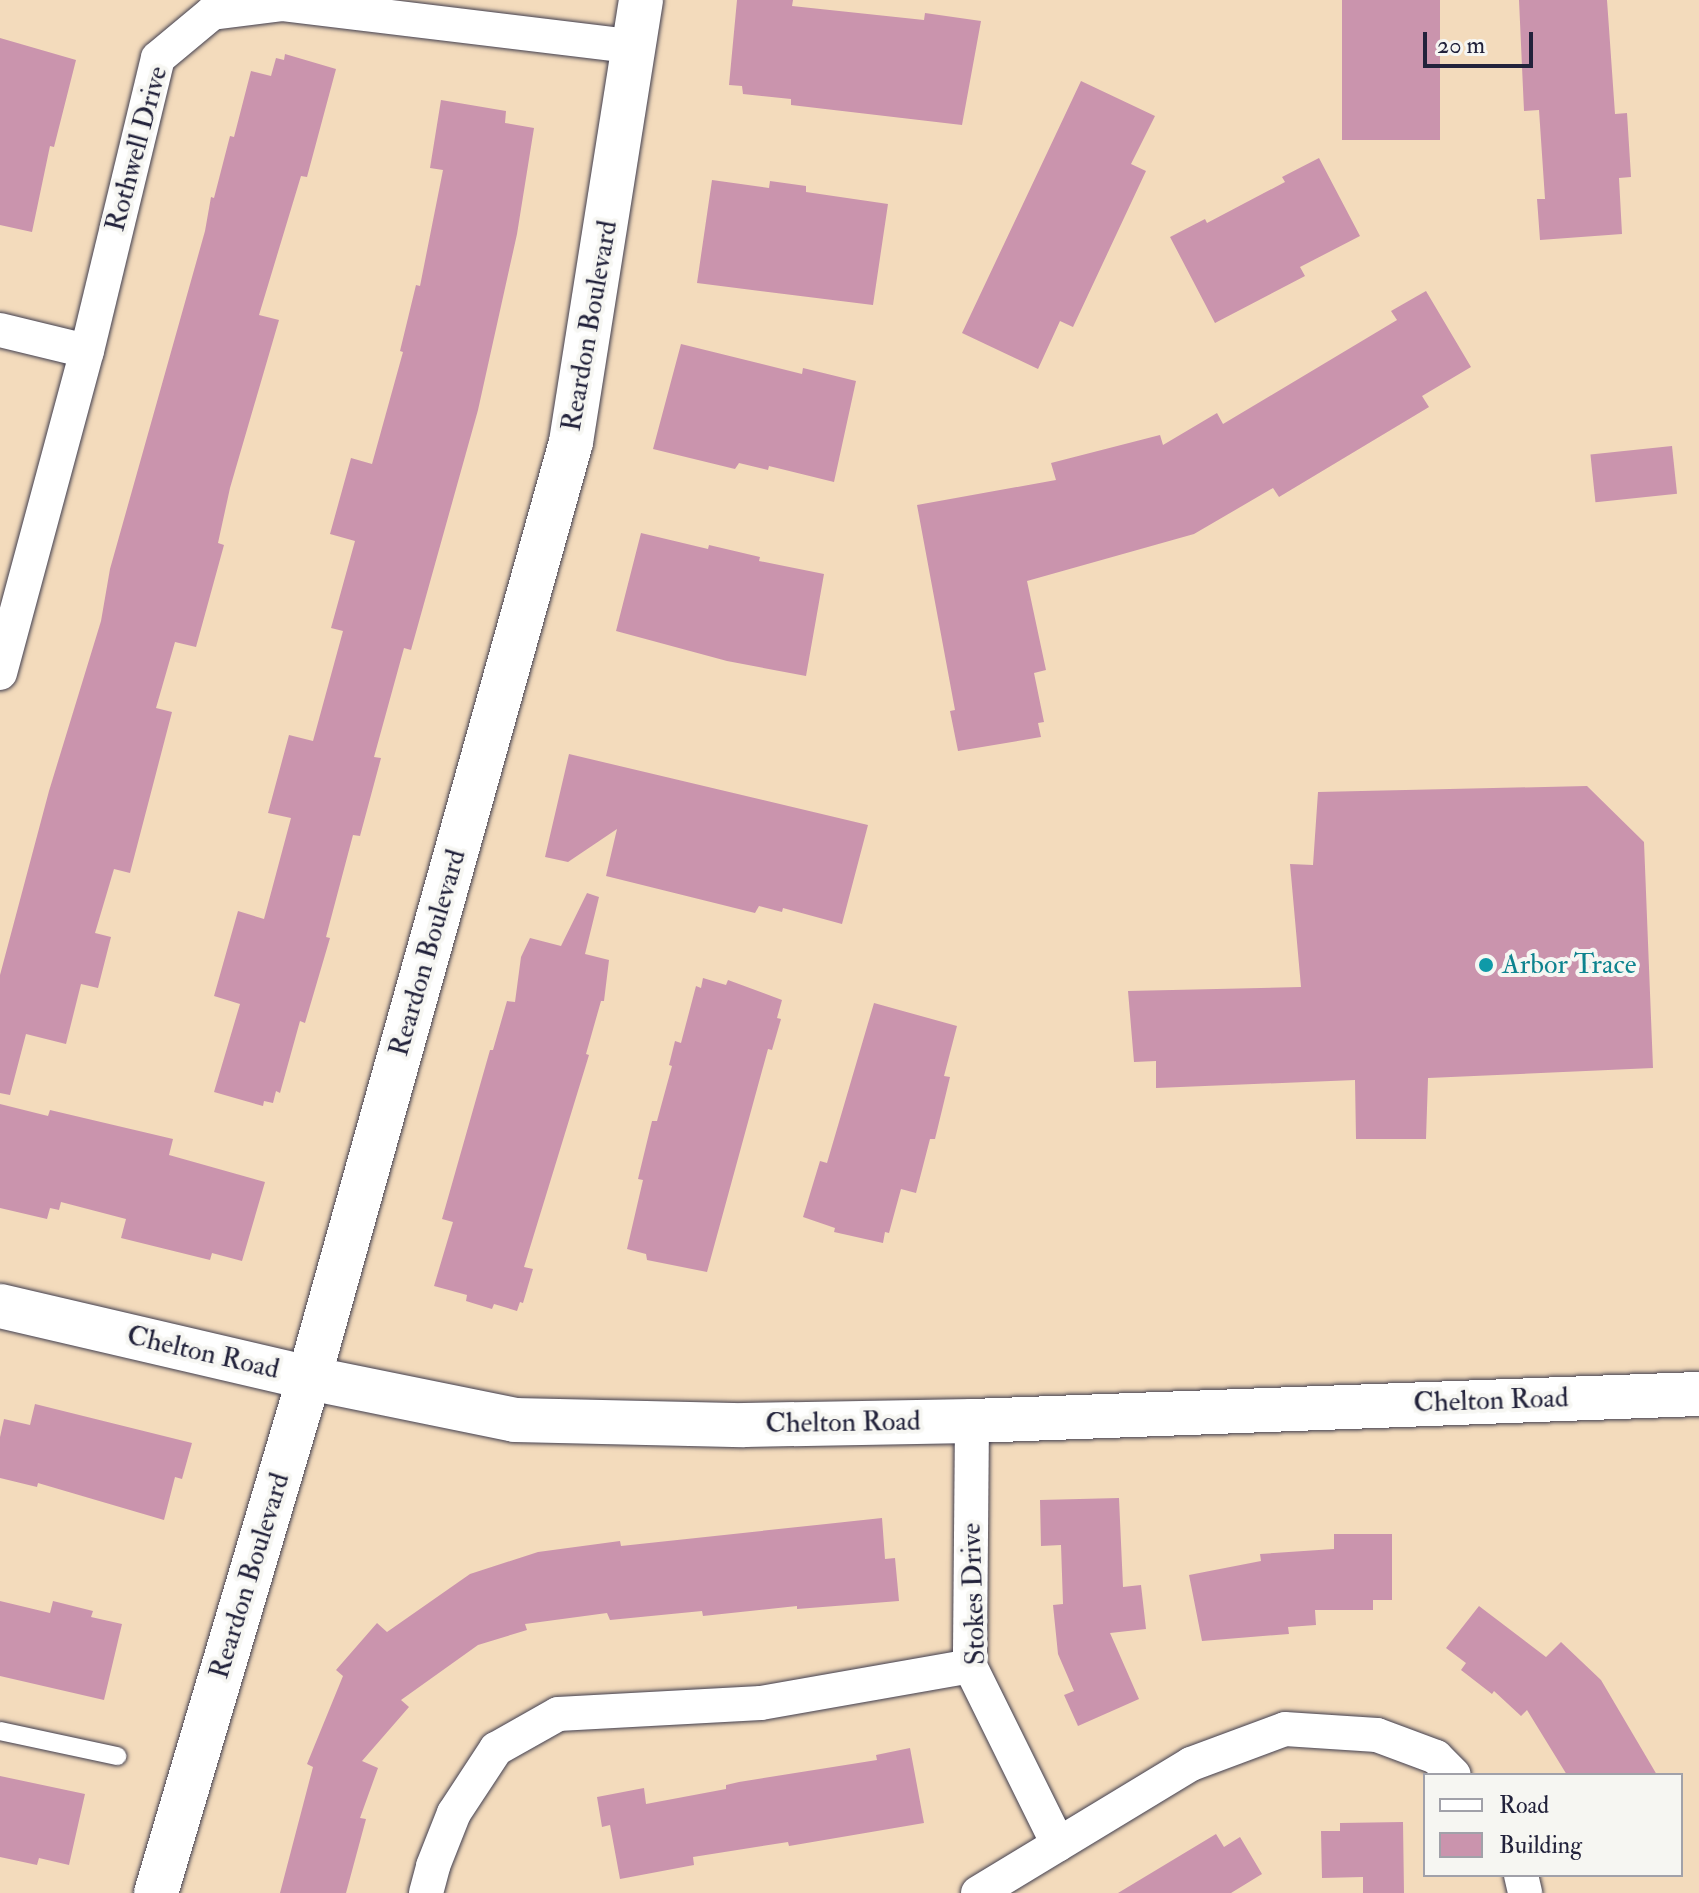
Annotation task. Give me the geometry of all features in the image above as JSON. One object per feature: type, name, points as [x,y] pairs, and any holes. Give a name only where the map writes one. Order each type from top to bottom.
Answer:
[{"type":"street","name":"Reardon Boulevard","points":[[156,1893],[309,1378],[571,442],[636,47],[641,0]]},
{"type":"street","name":"Rothwell Drive","points":[[0,673],[87,351],[158,58],[212,13],[283,4],[636,47]]},
{"type":"street","points":[[0,330],[87,351]]},
{"type":"street","name":"Chelton Road","points":[[0,1306],[309,1378],[515,1420],[744,1425],[972,1421],[1699,1394]]},
{"type":"street","name":"Stokes Drive","points":[[972,1421],[970,1666],[1058,1844]]},
{"type":"street","points":[[426,1893],[454,1813],[496,1749],[558,1714],[761,1703],[970,1666]]},
{"type":"street","points":[[978,1893],[1191,1764],[1285,1729],[1377,1735],[1436,1757],[1452,1773]]},
{"type":"lane","points":[[0,1731],[117,1756]]},
{"type":"building","points":[[737,0],[793,0],[792,6],[924,20],[925,13],[981,21],[962,125],[791,105],[791,99],[743,94],[742,86],[729,85]]},
{"type":"building","points":[[1342,0],[1440,0],[1440,140],[1342,140]]},
{"type":"building","points":[[1519,0],[1607,0],[1615,114],[1627,113],[1631,177],[1619,178],[1622,234],[1540,240],[1537,199],[1545,199],[1539,110],[1524,111]]},
{"type":"building","points":[[0,38],[76,60],[54,147],[50,146],[32,232],[0,225]]},
{"type":"building","points":[[285,54],[336,69],[307,177],[301,176],[259,315],[279,320],[230,488],[218,543],[224,545],[196,647],[175,642],[156,708],[172,712],[130,873],[114,869],[95,933],[111,937],[98,988],[81,984],[66,1044],[26,1034],[10,1095],[0,1093],[0,975],[49,791],[101,621],[110,569],[205,231],[211,197],[214,198],[230,136],[234,137],[251,71],[271,76],[276,58],[284,60]]},
{"type":"building","points":[[1081,81],[1155,116],[1131,164],[1146,171],[1073,327],[1060,321],[1038,369],[962,333]]},
{"type":"building","points":[[441,100],[506,111],[505,123],[534,128],[517,234],[478,410],[411,650],[404,648],[374,757],[381,758],[360,836],[353,835],[326,937],[330,938],[305,1023],[300,1021],[280,1093],[276,1091],[273,1103],[264,1101],[263,1106],[214,1092],[240,1004],[214,996],[238,911],[264,919],[291,818],[268,813],[289,735],[313,741],[343,631],[331,628],[355,541],[330,534],[351,458],[372,464],[403,352],[400,351],[416,285],[420,286],[443,170],[430,168]]},
{"type":"building","points":[[1319,158],[1360,236],[1300,267],[1305,276],[1215,323],[1170,237],[1205,219],[1207,223],[1285,182],[1282,177]]},
{"type":"building","points":[[712,180],[769,188],[770,181],[806,186],[806,192],[888,204],[873,305],[697,283]]},
{"type":"building","points":[[1426,291],[1471,367],[1422,396],[1429,407],[1279,497],[1273,488],[1194,534],[1027,581],[1046,670],[1034,673],[1044,722],[1038,723],[1041,737],[958,751],[950,711],[955,710],[917,505],[1056,480],[1051,463],[1160,435],[1163,445],[1217,413],[1223,424],[1397,320],[1391,311]]},
{"type":"building","points":[[681,344],[802,374],[803,368],[856,381],[834,482],[769,466],[768,470],[739,463],[735,469],[653,449]]},
{"type":"building","points":[[1672,446],[1677,494],[1595,502],[1590,455]]},
{"type":"building","points":[[641,533],[708,549],[709,545],[760,557],[759,561],[824,574],[806,676],[727,661],[616,631]]},
{"type":"building","points":[[569,754],[868,825],[842,924],[783,908],[782,912],[759,906],[755,913],[606,876],[617,829],[568,862],[545,857]]},
{"type":"building","name":"Arbor Trace","points":[[1587,786],[1644,842],[1653,1068],[1428,1078],[1426,1139],[1356,1139],[1355,1080],[1156,1088],[1156,1061],[1134,1062],[1128,991],[1301,987],[1290,864],[1313,865],[1318,792]]},
{"type":"building","points":[[587,893],[599,897],[585,954],[609,960],[604,1001],[601,1001],[586,1054],[589,1055],[524,1267],[533,1269],[523,1303],[520,1302],[517,1311],[494,1304],[492,1309],[466,1301],[467,1295],[434,1286],[453,1222],[442,1219],[490,1050],[493,1050],[507,1001],[515,1002],[521,957],[530,938],[561,946]]},
{"type":"building","points":[[703,978],[726,985],[728,980],[782,1000],[777,1018],[781,1019],[772,1050],[768,1049],[707,1272],[647,1260],[646,1254],[627,1249],[643,1180],[638,1179],[652,1121],[657,1121],[672,1066],[669,1065],[675,1041],[681,1043],[696,986],[701,988]]},
{"type":"building","points":[[874,1003],[957,1026],[944,1076],[950,1077],[935,1139],[930,1139],[916,1193],[901,1189],[889,1233],[885,1232],[883,1243],[834,1232],[835,1228],[803,1217],[820,1161],[827,1163]]},
{"type":"building","points":[[0,1104],[48,1116],[50,1110],[173,1139],[169,1155],[265,1182],[242,1261],[212,1253],[210,1260],[121,1238],[126,1219],[61,1202],[59,1210],[50,1208],[47,1219],[0,1208]]},
{"type":"building","points":[[35,1404],[192,1443],[182,1479],[175,1477],[164,1520],[38,1483],[37,1487],[0,1478],[0,1437],[4,1419],[30,1425]]},
{"type":"building","points":[[1119,1498],[1123,1587],[1141,1585],[1146,1629],[1110,1633],[1139,1699],[1078,1726],[1064,1695],[1074,1691],[1058,1654],[1053,1605],[1063,1604],[1061,1545],[1041,1546],[1040,1500]]},
{"type":"building","points":[[882,1518],[885,1559],[895,1558],[899,1601],[797,1609],[797,1606],[703,1616],[702,1611],[610,1620],[607,1613],[525,1624],[527,1630],[478,1645],[401,1700],[409,1707],[362,1761],[378,1768],[360,1818],[366,1819],[346,1893],[280,1893],[313,1767],[307,1764],[343,1676],[336,1670],[377,1623],[387,1632],[470,1574],[538,1552],[620,1541],[621,1546]]},
{"type":"building","points":[[1334,1534],[1392,1534],[1392,1600],[1373,1600],[1373,1610],[1315,1610],[1316,1625],[1288,1627],[1289,1634],[1202,1641],[1189,1575],[1261,1561],[1260,1554],[1334,1549]]},
{"type":"building","points":[[0,1601],[50,1613],[53,1601],[93,1611],[91,1617],[122,1624],[104,1700],[0,1676]]},
{"type":"building","points":[[1479,1606],[1546,1657],[1561,1642],[1601,1680],[1656,1773],[1566,1773],[1527,1710],[1521,1716],[1494,1691],[1492,1694],[1461,1670],[1466,1663],[1446,1648]]},
{"type":"building","points":[[910,1748],[924,1823],[789,1846],[788,1842],[693,1857],[694,1865],[620,1879],[610,1825],[602,1827],[597,1797],[644,1788],[646,1804],[726,1789],[726,1785],[739,1782],[877,1760],[876,1755]]},
{"type":"building","points":[[0,1776],[85,1794],[69,1865],[39,1858],[37,1865],[0,1857]]},
{"type":"building","points":[[1403,1822],[1404,1893],[1363,1893],[1363,1877],[1322,1878],[1321,1831],[1340,1831],[1340,1823]]},
{"type":"building","points":[[1216,1834],[1224,1847],[1240,1837],[1262,1874],[1231,1893],[1118,1893]]},
{"type":"place","name":"Arbor Trace","points":[[1486,965]]}]
